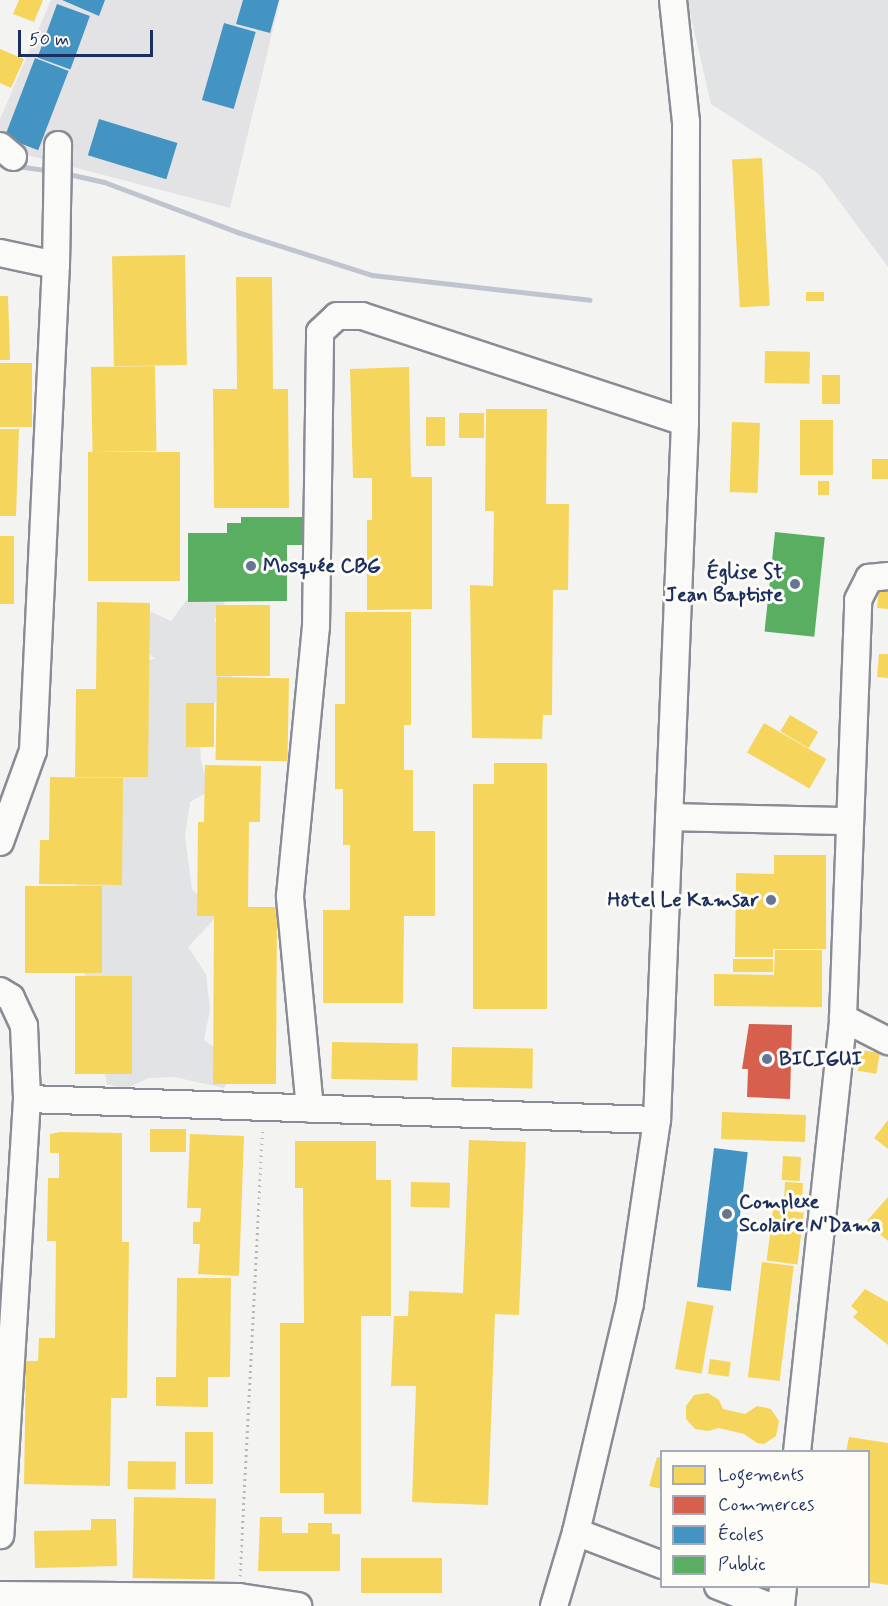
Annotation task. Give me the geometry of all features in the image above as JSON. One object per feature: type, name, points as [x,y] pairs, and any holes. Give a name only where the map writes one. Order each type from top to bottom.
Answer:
[{"type":"street","points":[[554,1606],[576,1532],[630,1303],[657,1120],[685,422],[686,122],[673,0]]},
{"type":"street","points":[[0,842],[33,751],[56,257],[58,156]]},
{"type":"street","points":[[0,253],[56,257]]},
{"type":"street","points":[[310,1108],[290,896],[316,627],[320,332],[337,316],[362,316],[685,422]]},
{"type":"street","points":[[797,1450],[843,1018],[858,600],[869,578],[888,576]]},
{"type":"street","points":[[669,817],[850,821]]},
{"type":"street","points":[[0,991],[11,998],[24,1026],[27,1099],[0,1535]]},
{"type":"street","points":[[843,1018],[888,1041]]},
{"type":"street","points":[[27,1099],[657,1120]]},
{"type":"street","points":[[576,1532],[660,1564]]},
{"type":"street","points":[[721,1588],[769,1606]]},
{"type":"street","points":[[781,1606],[783,1588]]},
{"type":"street","points":[[0,1595],[239,1597],[298,1606]]},
{"type":"path","points":[[239,1597],[264,1107]]},
{"type":"shaded area","points":[[51,0],[280,0],[230,208],[0,148],[0,119]]},
{"type":"shaded area","points":[[687,0],[888,0],[888,267],[819,174],[711,104]]},
{"type":"shaded area","points":[[220,585],[225,602],[214,621],[235,636],[232,675],[226,691],[214,704],[198,710],[201,760],[209,791],[190,802],[185,837],[192,889],[218,915],[188,947],[206,974],[210,1010],[204,1040],[237,1064],[224,1088],[174,1077],[149,1078],[125,1089],[107,1084],[81,957],[88,901],[67,874],[78,792],[131,662],[155,659],[136,641],[130,622],[152,612],[171,621],[197,586]]},
{"type":"building: Logements","points":[[19,0],[43,0],[34,22],[13,14]]},
{"type":"building: Logements","points":[[0,49],[24,59],[11,88],[0,83]]},
{"type":"building: Logements","points":[[762,158],[770,306],[740,307],[732,160]]},
{"type":"building: Logements","points":[[185,255],[187,365],[114,366],[112,256]]},
{"type":"building: Logements","points":[[236,277],[272,277],[273,389],[288,389],[289,508],[214,508],[213,389],[237,389]]},
{"type":"building: Logements","points":[[806,292],[824,292],[824,301],[806,301]]},
{"type":"building: Logements","points":[[0,296],[8,296],[10,360],[0,360]]},
{"type":"building: Logements","points":[[765,351],[810,352],[809,384],[764,383]]},
{"type":"building: Logements","points":[[0,363],[32,363],[32,427],[0,427]]},
{"type":"building: Logements","points":[[155,366],[156,451],[92,452],[91,367]]},
{"type":"building: Logements","points":[[409,367],[411,477],[432,477],[432,609],[367,610],[367,520],[372,520],[372,478],[353,478],[350,369]]},
{"type":"building: Logements","points":[[822,375],[840,375],[840,404],[822,404]]},
{"type":"building: Logements","points":[[486,409],[547,409],[546,504],[569,504],[568,590],[553,590],[552,715],[543,715],[542,739],[472,738],[470,585],[493,586],[494,511],[485,511]]},
{"type":"building: Logements","points":[[459,413],[484,413],[484,438],[459,438]]},
{"type":"building: Logements","points":[[426,417],[445,417],[445,446],[426,446]]},
{"type":"building: Logements","points":[[800,420],[833,420],[833,475],[800,475]]},
{"type":"building: Logements","points":[[732,422],[760,423],[758,493],[730,492]]},
{"type":"building: Logements","points":[[0,429],[19,429],[16,516],[0,516]]},
{"type":"building: Logements","points":[[88,452],[180,452],[180,581],[88,581]]},
{"type":"building: Logements","points":[[872,459],[888,459],[888,479],[872,479]]},
{"type":"building: Logements","points":[[818,481],[829,481],[829,495],[818,495]]},
{"type":"building: Logements","points":[[0,536],[14,536],[14,604],[0,604]]},
{"type":"building: Logements","points":[[879,590],[888,590],[888,609],[877,608]]},
{"type":"building: Logements","points":[[97,602],[150,603],[148,777],[75,777],[76,689],[96,689]]},
{"type":"building: Logements","points":[[216,605],[270,605],[270,676],[216,676]]},
{"type":"building: Logements","points":[[345,612],[411,612],[411,725],[404,725],[404,770],[413,770],[413,831],[435,831],[435,916],[404,916],[403,1003],[323,1003],[323,910],[350,910],[350,845],[343,845],[343,789],[335,789],[335,704],[345,704]]},
{"type":"building: Logements","points":[[879,654],[888,654],[888,678],[877,677]]},
{"type":"building: Logements","points":[[217,677],[289,678],[288,761],[216,760]]},
{"type":"building: Logements","points":[[186,703],[214,703],[214,747],[186,747]]},
{"type":"building: Logements","points":[[790,715],[818,732],[809,748],[780,731]]},
{"type":"building: Logements","points":[[764,723],[826,759],[809,788],[747,752]]},
{"type":"building: Logements","points":[[494,763],[547,763],[547,1009],[473,1009],[473,784],[494,784]]},
{"type":"building: Logements","points":[[205,765],[261,766],[260,822],[249,822],[248,907],[277,907],[276,1084],[213,1084],[214,916],[197,916],[198,822],[204,822]]},
{"type":"building: Logements","points":[[50,777],[123,778],[122,885],[39,884],[40,840],[49,840]]},
{"type":"building: Logements","points":[[774,855],[826,855],[826,949],[773,949],[773,957],[735,957],[736,873],[774,874]]},
{"type":"building: Logements","points":[[25,886],[102,886],[102,973],[25,973]]},
{"type":"building: Logements","points":[[775,950],[822,950],[822,1007],[714,1006],[714,974],[774,975]]},
{"type":"building: Logements","points":[[733,959],[773,959],[773,972],[733,972]]},
{"type":"building: Logements","points":[[75,976],[132,976],[132,1074],[75,1074]]},
{"type":"building: Logements","points":[[332,1042],[418,1044],[417,1080],[331,1079]]},
{"type":"building: Logements","points":[[452,1047],[533,1048],[532,1088],[451,1087]]},
{"type":"building: Logements","points":[[861,1050],[880,1053],[876,1074],[858,1071]]},
{"type":"building: Logements","points":[[722,1112],[806,1115],[805,1142],[721,1139]]},
{"type":"building: Logements","points":[[888,1120],[888,1149],[874,1138]]},
{"type":"building: Logements","points":[[150,1129],[186,1129],[186,1152],[150,1152]]},
{"type":"building: Logements","points":[[60,1132],[122,1133],[122,1242],[129,1242],[127,1398],[111,1398],[110,1486],[24,1484],[26,1361],[38,1361],[39,1338],[55,1338],[56,1241],[47,1241],[48,1178],[59,1178],[59,1153],[50,1153],[50,1134]]},
{"type":"building: Logements","points":[[190,1134],[244,1136],[239,1276],[198,1274],[200,1244],[193,1244],[193,1222],[200,1222],[201,1208],[187,1208]]},
{"type":"building: Logements","points":[[469,1140],[526,1142],[519,1315],[495,1314],[488,1505],[412,1502],[416,1386],[391,1386],[394,1316],[408,1316],[409,1291],[463,1293]]},
{"type":"building: Logements","points":[[295,1141],[376,1141],[376,1180],[391,1180],[391,1316],[361,1316],[361,1514],[324,1514],[324,1493],[280,1493],[280,1323],[304,1323],[303,1188],[295,1188]]},
{"type":"building: Logements","points":[[783,1156],[801,1157],[800,1181],[782,1180]]},
{"type":"building: Logements","points":[[411,1182],[450,1183],[450,1208],[411,1207]]},
{"type":"building: Logements","points":[[785,1182],[803,1183],[802,1201],[784,1200]]},
{"type":"building: Logements","points":[[888,1197],[888,1241],[866,1222]]},
{"type":"building: Logements","points":[[773,1209],[804,1213],[797,1264],[767,1261]]},
{"type":"building: Logements","points":[[762,1262],[794,1266],[780,1381],[748,1377]]},
{"type":"building: Logements","points":[[177,1278],[231,1278],[230,1377],[208,1377],[208,1407],[156,1406],[156,1377],[176,1377]]},
{"type":"building: Logements","points":[[865,1289],[888,1302],[888,1345],[853,1317],[858,1312],[851,1306]]},
{"type":"building: Logements","points":[[687,1301],[714,1306],[702,1374],[675,1369]]},
{"type":"building: Logements","points":[[710,1359],[731,1362],[729,1377],[708,1374]]},
{"type":"building: Logements","points":[[708,1393],[719,1400],[723,1409],[745,1414],[757,1406],[771,1409],[779,1421],[776,1436],[764,1444],[757,1443],[744,1434],[719,1428],[708,1431],[695,1429],[686,1419],[686,1406],[694,1395]]},
{"type":"building: Logements","points":[[185,1432],[213,1432],[213,1484],[185,1484]]},
{"type":"building: Logements","points":[[849,1437],[888,1443],[888,1585],[870,1582],[870,1450],[846,1450]]},
{"type":"building: Logements","points":[[657,1457],[660,1458],[660,1489],[649,1486]]},
{"type":"building: Logements","points":[[128,1461],[176,1462],[176,1490],[128,1489]]},
{"type":"building: Logements","points":[[134,1497],[216,1498],[215,1579],[133,1578]]},
{"type":"building: Logements","points":[[260,1517],[282,1517],[282,1533],[308,1533],[308,1523],[332,1523],[332,1534],[340,1534],[340,1571],[258,1571]]},
{"type":"building: Logements","points":[[91,1519],[116,1519],[117,1566],[35,1568],[34,1531],[91,1530]]},
{"type":"building: Logements","points":[[361,1558],[442,1558],[442,1593],[361,1593]]},
{"type":"building: Commerces","name":"BICIGUI","points":[[749,1024],[792,1025],[790,1099],[747,1097],[748,1069],[742,1069]]},
{"type":"building: Écoles","points":[[62,0],[105,0],[99,16]]},
{"type":"building: Écoles","points":[[243,0],[279,0],[270,33],[236,24]]},
{"type":"building: Écoles","points":[[57,4],[90,16],[70,70],[38,58]]},
{"type":"building: Écoles","points":[[224,23],[256,32],[234,109],[202,100]]},
{"type":"building: Écoles","points":[[35,58],[69,71],[38,150],[5,137]]},
{"type":"building: Écoles","points":[[99,119],[177,143],[166,179],[88,155]]},
{"type":"building: Écoles","points":[[714,1148],[748,1152],[731,1291],[697,1287]]},
{"type":"building: Public","points":[[241,517],[304,517],[304,545],[287,545],[287,601],[188,602],[188,533],[227,533],[227,523],[241,523]]},
{"type":"building: Public","name":"Église St Jean Baptiste","points":[[775,532],[825,537],[814,637],[765,631]]},
{"type":"waterway","points":[[17,166],[52,171]]},
{"type":"waterway","points":[[64,173],[104,182],[237,232],[372,275],[590,300]]},
{"type":"place","name":"Mosquée CBG","points":[[251,566]]},
{"type":"place","name":"Église St Jean Baptiste","points":[[795,584]]},
{"type":"place","name":"Hôtel Le Kamsar","points":[[771,900]]},
{"type":"place","name":"BICIGUI","points":[[767,1059]]},
{"type":"place","name":"Complexe Scolaire N'Dama","points":[[727,1214]]}]
